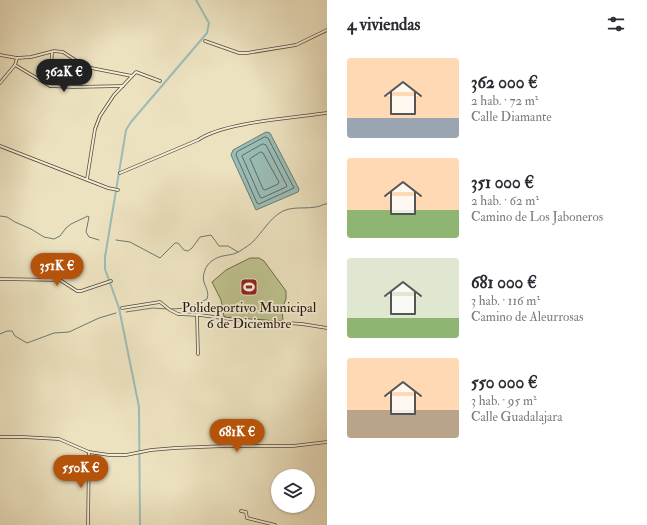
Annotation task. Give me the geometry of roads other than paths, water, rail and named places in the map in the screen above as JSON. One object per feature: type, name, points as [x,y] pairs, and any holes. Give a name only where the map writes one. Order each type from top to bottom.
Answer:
[{"type":"street","points":[[205,41],[240,53],[247,53],[296,45],[327,30]]},
{"type":"street","points":[[50,86],[52,52]]},
{"type":"street","points":[[0,55],[17,58],[31,57],[52,52],[63,52],[83,66],[132,76]]},
{"type":"street","points":[[0,83],[15,64],[17,58]]},
{"type":"street","points":[[15,64],[50,86],[124,86]]},
{"type":"street","points":[[87,179],[97,121],[114,95],[136,72],[160,81]]},
{"type":"street","points":[[120,173],[218,131],[248,124],[327,113]]},
{"type":"street","points":[[0,146],[118,190]]},
{"type":"street","points":[[0,279],[60,280],[77,291],[82,291],[110,281]]},
{"type":"street","points":[[122,308],[160,302],[178,314],[302,324],[327,328]]},
{"type":"street","points":[[197,315],[198,354]]},
{"type":"street","points":[[0,437],[59,439],[89,452],[115,455],[126,455],[151,450],[176,448],[293,446],[327,442]]},
{"type":"street","points":[[88,525],[89,452]]},
{"type":"street","points":[[241,511],[246,512],[247,518],[275,525]]},
{"type":"water","points":[[266,132],[270,133],[299,189],[298,192],[256,210],[231,155],[233,150]]},
{"type":"waterway","points":[[140,525],[139,407],[119,308],[105,269],[105,257],[126,130],[131,122],[207,33],[209,23],[196,0]]},
{"type":"waterway","points":[[170,309],[189,308],[207,299],[208,292],[203,279],[208,265],[220,257],[237,253],[251,244],[277,215],[288,209],[315,207],[327,204]]},
{"type":"waterway","points":[[0,216],[7,217],[44,237],[54,239],[60,236],[71,224],[88,216],[86,232],[89,237],[99,240]]},
{"type":"waterway","points":[[116,240],[130,242],[160,258],[175,243],[178,243],[184,250],[188,251],[200,237],[211,235],[219,246],[228,246],[238,252]]},
{"type":"waterway","points":[[126,312],[153,308],[167,309]]},
{"type":"waterway","points":[[0,334],[7,331],[12,331],[15,336],[27,343],[54,333],[69,332],[99,318],[116,313]]},
{"type":"place","name":"Polideportivo Municipal 6 de Diciembre","points":[[249,287]]}]
